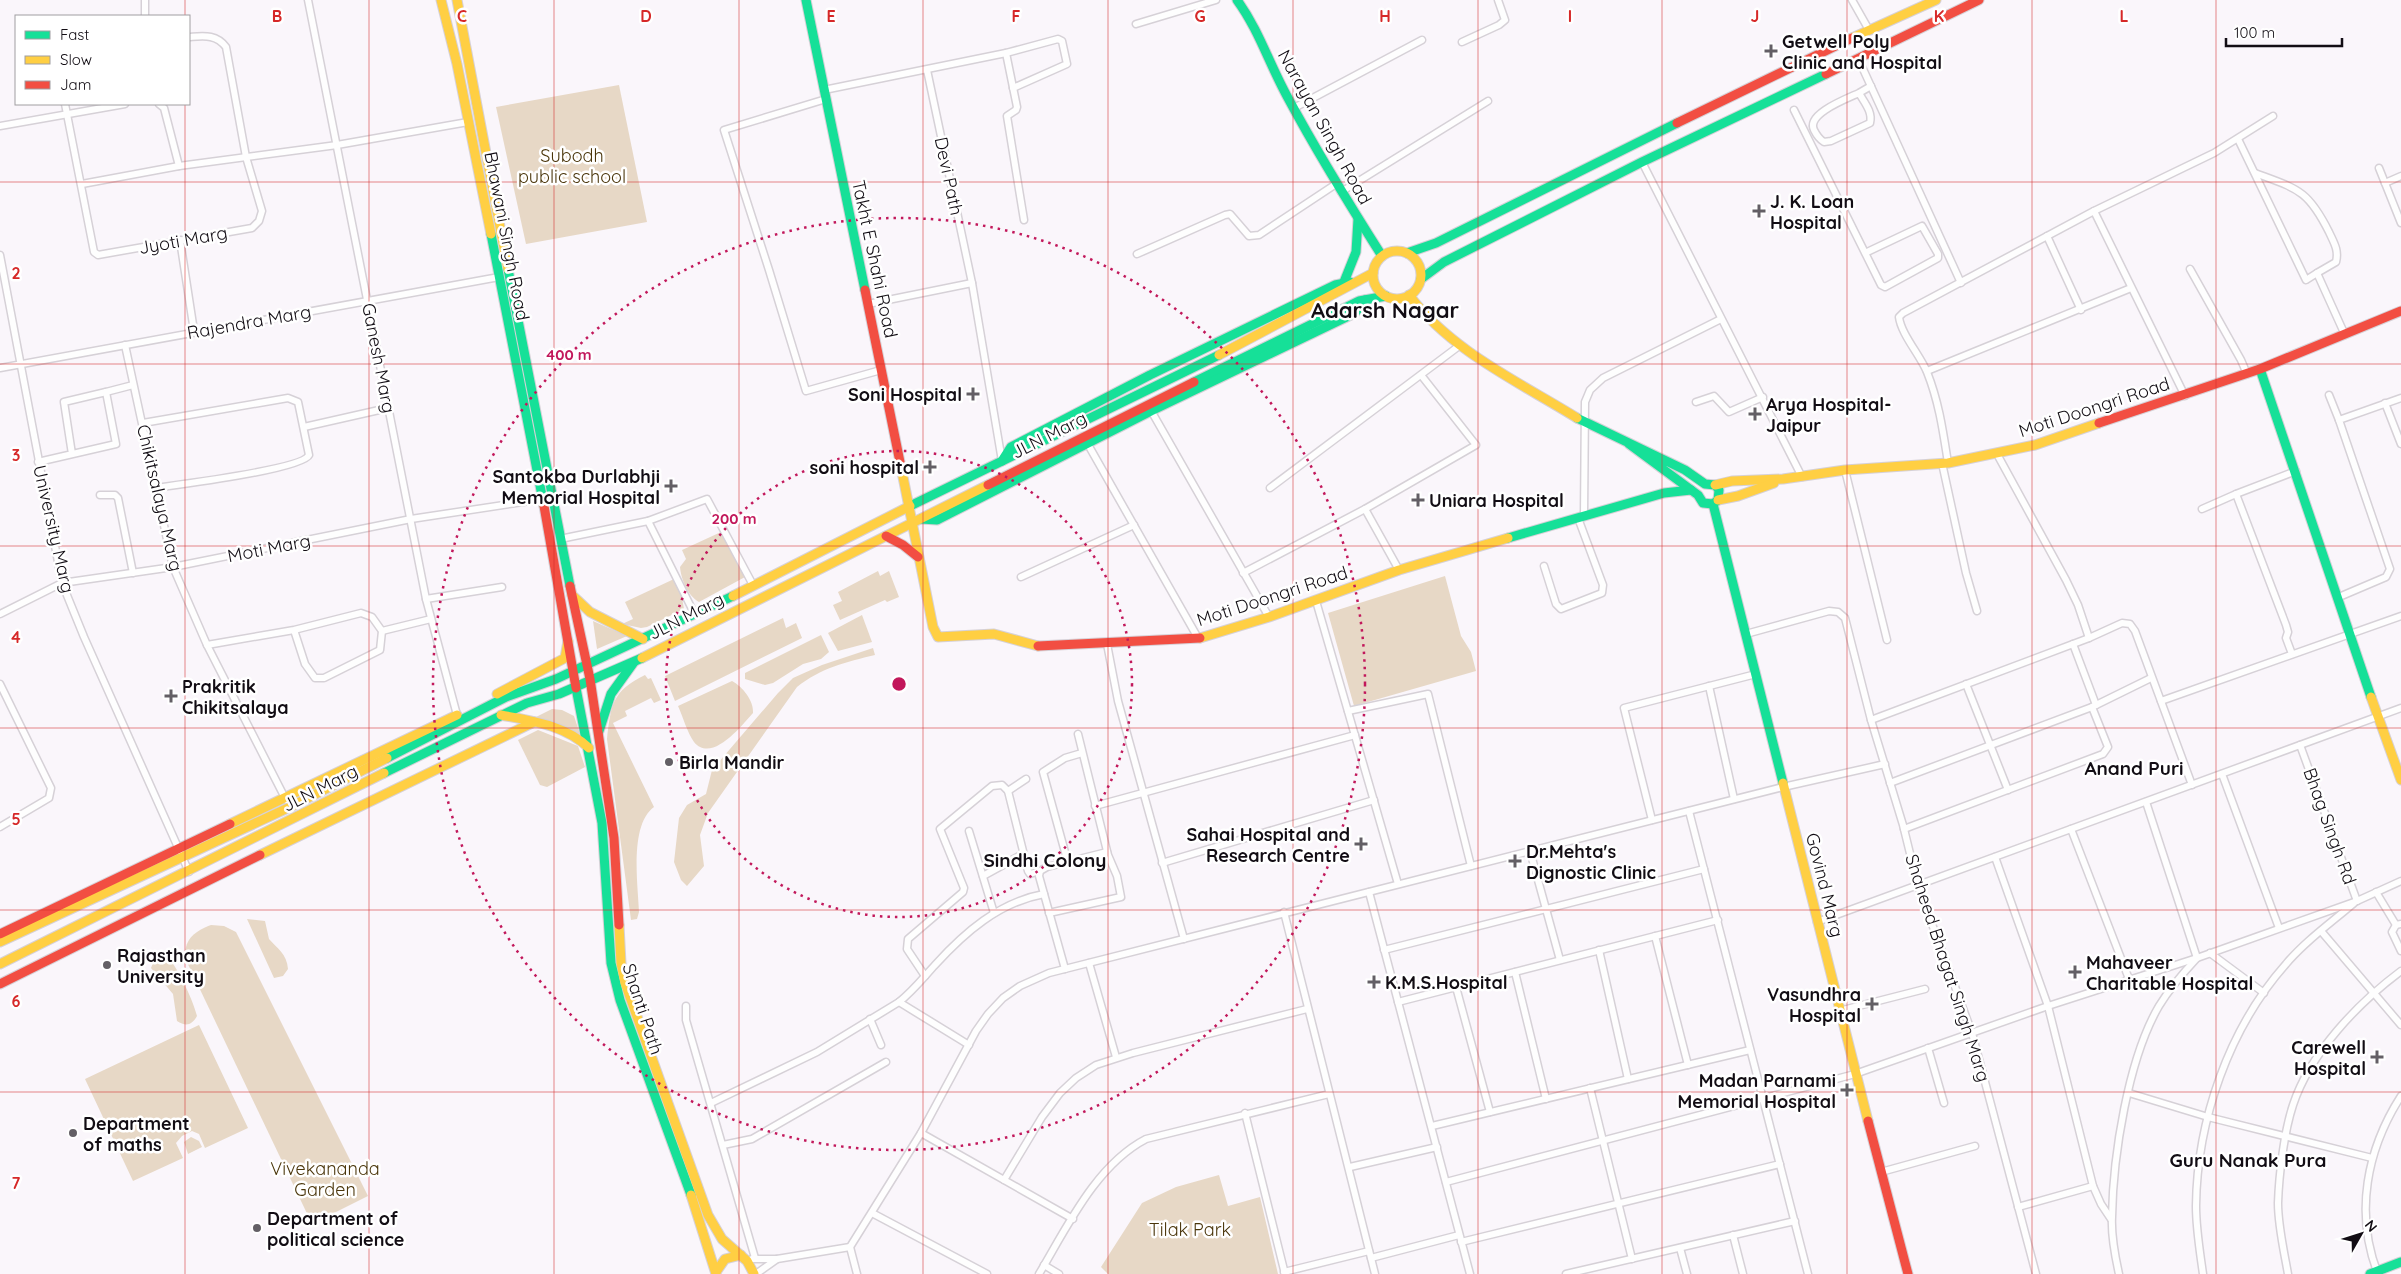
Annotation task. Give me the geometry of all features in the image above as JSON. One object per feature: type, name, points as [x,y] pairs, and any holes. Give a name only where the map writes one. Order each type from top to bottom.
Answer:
[{"type":"main road","name":"Bhawani Singh Road","points":[[441,0],[457,64],[543,499],[576,686]]},
{"type":"main road","name":"Bhawani Singh Road","points":[[457,0],[486,162],[599,731],[614,838],[620,963],[625,982],[708,1215],[719,1236],[730,1248],[748,1258]]},
{"type":"main road","name":"Takht E Shahi Road","points":[[806,0],[912,524]]},
{"type":"main road","points":[[1237,0],[1245,10]]},
{"type":"main road","points":[[1244,0],[1245,10]]},
{"type":"main road","points":[[1407,253],[1436,243],[1868,30],[1936,0]]},
{"type":"main road","points":[[1421,279],[1444,262],[1642,162],[1979,0]]},
{"type":"main road","name":"Narayan Singh Road","points":[[1245,10],[1294,108],[1339,188],[1382,256]]},
{"type":"main road","points":[[1697,114],[1706,132]]},
{"type":"main road","points":[[1344,282],[1356,256],[1359,238],[1358,219]]},
{"type":"main road","points":[[1398,251],[1407,253],[1418,263],[1421,279],[1418,287],[1410,295],[1396,299],[1386,296],[1376,287],[1373,273],[1377,262],[1382,256],[1398,251]]},
{"type":"main road","name":"JLN Marg","points":[[0,942],[181,854],[290,807],[456,718],[572,671],[694,615],[908,507],[1220,355],[1356,284],[1373,273]]},
{"type":"main road","points":[[1002,462],[1012,447],[1150,375],[1157,374],[1344,282],[1356,284]]},
{"type":"main road","points":[[1410,295],[1418,307],[1459,346],[1584,423],[1685,470],[1710,484]]},
{"type":"main road","name":"JLN Marg","points":[[0,964],[190,872],[501,715],[637,660],[774,590],[1085,440],[1365,300],[1386,296]]},
{"type":"main road","name":"Moti Doongri Road","points":[[1710,484],[1732,481],[1784,479],[1845,470],[1945,463],[1997,454],[2043,443],[2247,374],[2401,311]]},
{"type":"main road","points":[[2260,369],[2401,780]]},
{"type":"main road","points":[[1629,444],[1648,460],[1694,492],[1703,503],[1715,502]]},
{"type":"main road","name":"Moti Doongri Road","points":[[1715,502],[1738,496],[1784,479]]},
{"type":"main road","points":[[1694,492],[1710,484]]},
{"type":"main road","name":"Govind Marg","points":[[1710,484],[1719,490],[1715,502],[1746,634],[1783,787],[1805,866],[1839,1011],[1908,1274]]},
{"type":"main road","name":"Moti Doongri Road","points":[[912,524],[933,626],[938,637],[994,634],[1042,647],[1198,638],[1269,617],[1399,570],[1664,493],[1694,492]]},
{"type":"main road","points":[[886,536],[918,556]]},
{"type":"main road","points":[[572,595],[590,612],[643,639]]},
{"type":"main road","points":[[0,934],[181,854],[285,798],[456,718],[557,664],[565,658],[568,641]]},
{"type":"main road","points":[[599,731],[607,699],[616,682],[637,660]]},
{"type":"main road","name":"Shanti Path","points":[[576,686],[589,748],[603,832],[610,963],[620,1000],[697,1211],[716,1273]]},
{"type":"main road","points":[[501,715],[534,722],[570,734],[582,740],[589,748]]},
{"type":"main road","points":[[0,984],[184,892],[534,722]]},
{"type":"main road","points":[[716,1273],[722,1259],[728,1256],[748,1258],[755,1274]]},
{"type":"main road","points":[[2375,1273],[2401,1262]]},
{"type":"street","points":[[145,0],[145,15]]},
{"type":"street","name":"Ganesh Marg","points":[[308,0],[426,599],[456,718]]},
{"type":"street","points":[[1136,24],[1216,0]]},
{"type":"street","points":[[1462,42],[1499,26],[1505,20],[1498,0]]},
{"type":"street","points":[[1852,0],[1868,30]]},
{"type":"street","points":[[190,37],[210,36],[220,40],[226,48],[246,157]]},
{"type":"street","points":[[824,90],[1006,53],[1058,39],[1064,43],[1068,60],[1065,65],[1013,88]]},
{"type":"street","points":[[1294,108],[1422,40]]},
{"type":"street","points":[[1006,53],[1017,109],[1007,116],[1024,220]]},
{"type":"street","points":[[1858,58],[1961,283]]},
{"type":"street","name":"Devi Path","points":[[927,70],[972,283],[1002,462]]},
{"type":"street","points":[[1859,93],[1869,110],[1870,123],[1831,141],[1824,142],[1820,140],[1813,128],[1812,123],[1815,118],[1871,86]]},
{"type":"street","points":[[826,99],[724,130],[770,270],[806,391],[881,370]]},
{"type":"street","points":[[1137,254],[1225,214],[1230,214],[1249,236],[1259,235],[1488,101]]},
{"type":"street","points":[[65,105],[82,184],[179,166],[337,146],[468,122]]},
{"type":"street","points":[[0,126],[119,105]]},
{"type":"street","points":[[160,105],[164,108],[179,166]]},
{"type":"street","points":[[1794,110],[1881,285],[1885,287],[1938,258],[1938,254],[1922,226],[1865,252]]},
{"type":"street","points":[[1977,612],[1966,574],[1945,463],[1942,419],[1927,371],[1900,324],[1899,317],[1903,313],[2094,211],[2238,139],[2273,116]]},
{"type":"street","points":[[2238,139],[2306,280],[2336,262],[2338,251],[2317,209],[2308,197],[2296,188],[2255,173]]},
{"type":"street","name":"Jyoti Marg","points":[[82,184],[94,252],[98,255],[252,228],[259,221],[262,211],[246,157]]},
{"type":"street","points":[[1642,162],[1802,477]]},
{"type":"street","points":[[2379,168],[2401,223]]},
{"type":"street","points":[[2385,183],[2401,176]]},
{"type":"street","points":[[2094,211],[2185,396]]},
{"type":"street","points":[[2047,236],[2081,310]]},
{"type":"street","points":[[180,240],[194,331]]},
{"type":"street","name":"University Marg","points":[[0,254],[62,583],[84,637],[190,872]]},
{"type":"street","points":[[2190,269],[2206,302],[2241,360],[2247,374]]},
{"type":"street","points":[[2317,273],[2345,335]]},
{"type":"street","name":"Rajendra Marg","points":[[0,368],[194,331],[499,277]]},
{"type":"street","points":[[868,304],[972,283]]},
{"type":"street","points":[[1927,371],[2081,310],[2131,288]]},
{"type":"street","points":[[1544,566],[1556,604],[1561,609],[1602,592],[1603,585],[1581,517],[1585,402],[1590,390],[1603,378],[1721,319]]},
{"type":"street","name":"Chikitsalaya Marg","points":[[125,345],[173,567],[207,645],[290,807]]},
{"type":"street","points":[[1270,488],[1459,346]]},
{"type":"street","points":[[1243,573],[1364,509],[1476,445],[1421,375]]},
{"type":"street","points":[[72,454],[64,402],[133,385]]},
{"type":"street","points":[[38,462],[116,444],[106,392]]},
{"type":"street","points":[[2329,395],[2390,569],[2386,577],[2339,597]]},
{"type":"street","points":[[1696,402],[1714,396],[1729,412],[1763,397]]},
{"type":"street","points":[[143,423],[288,398],[298,402],[304,427],[309,456],[302,462],[255,472],[155,488]]},
{"type":"street","points":[[2339,420],[2401,398]]},
{"type":"street","points":[[2386,403],[2401,444]]},
{"type":"street","points":[[304,427],[388,408]]},
{"type":"street","points":[[1150,408],[1269,617]]},
{"type":"street","points":[[1085,440],[1198,638]]},
{"type":"street","points":[[1997,454],[2066,580],[2078,605],[2089,638]]},
{"type":"street","points":[[1845,470],[1887,640]]},
{"type":"street","points":[[2202,509],[2296,471]]},
{"type":"street","points":[[2236,494],[2286,625],[2288,632],[2286,638],[2292,654]]},
{"type":"street","points":[[100,496],[116,495],[118,498],[133,573]]},
{"type":"street","name":"Moti Marg","points":[[0,614],[62,583],[173,567],[411,519],[543,499]]},
{"type":"street","points":[[560,539],[648,521],[707,499],[753,585]]},
{"type":"street","points":[[1364,509],[1399,570]]},
{"type":"street","points":[[648,521],[694,615]]},
{"type":"street","points":[[1021,577],[1134,524]]},
{"type":"street","points":[[426,599],[502,587]]},
{"type":"street","points":[[1316,601],[1398,884]]},
{"type":"street","name":"Shaheed Bhagat Singh Marg","points":[[1746,634],[1829,611],[1838,612],[1845,618],[1871,720],[1904,829],[1918,886],[1972,1033],[2036,1274]]},
{"type":"street","points":[[207,645],[294,630],[361,613],[372,617],[382,631],[380,650],[324,678],[315,678],[305,664],[294,630]]},
{"type":"street","points":[[2161,701],[2401,616]]},
{"type":"street","points":[[382,631],[431,619]]},
{"type":"street","points":[[1871,720],[2089,638],[2122,623],[2130,624],[2134,630],[2192,785]]},
{"type":"street","points":[[1107,644],[1118,701],[1184,939]]},
{"type":"street","points":[[1904,829],[2106,751],[2108,747],[2073,644]]},
{"type":"street","points":[[1652,820],[1624,708],[1756,674]]},
{"type":"street","points":[[1890,783],[2094,706],[2151,678]]},
{"type":"street","points":[[0,684],[51,788],[49,798],[42,804],[0,827]]},
{"type":"street","points":[[1966,684],[2008,790]]},
{"type":"street","points":[[1709,686],[1734,799]]},
{"type":"street","points":[[1348,711],[1428,694],[1471,866]]},
{"type":"street","points":[[1817,922],[2401,708]]},
{"type":"street","points":[[1049,913],[1122,896],[1117,876],[1107,852],[1078,734]]},
{"type":"street","points":[[1095,806],[1355,735]]},
{"type":"street","name":"Bhag Singh Rd","points":[[2203,1274],[2196,1205],[2201,1158],[2208,1117],[2218,1080],[2234,1041],[2286,963],[2357,901],[2300,745]]},
{"type":"street","points":[[1068,863],[1044,772],[1065,758],[1082,753]]},
{"type":"street","points":[[857,1274],[850,1248],[921,1133],[988,1014],[1003,998],[1020,986],[1049,973],[1284,912],[1734,799],[1885,764]]},
{"type":"street","points":[[2222,774],[2279,928]]},
{"type":"street","points":[[1008,791],[1026,779]]},
{"type":"street","points":[[925,976],[907,949],[908,939],[963,892],[964,888],[940,829],[992,786],[1002,785],[1008,791],[1030,874],[1046,867],[1107,852]]},
{"type":"street","points":[[1162,863],[1374,800]]},
{"type":"street","points":[[2146,802],[2197,958]]},
{"type":"street","points":[[1689,811],[1808,1274]]},
{"type":"street","points":[[2071,829],[2129,979]]},
{"type":"street","points":[[969,831],[994,913]]},
{"type":"street","points":[[1530,851],[1560,960]]},
{"type":"street","points":[[983,876],[1024,854]]},
{"type":"street","points":[[1995,857],[2048,1006],[2093,1186],[2101,1204],[2112,1219]]},
{"type":"street","points":[[1384,950],[1704,868]]},
{"type":"street","points":[[1040,871],[1039,876],[1065,969]]},
{"type":"street","points":[[1446,1182],[1855,1074],[2048,1006],[2197,958],[2357,901],[2401,881]]},
{"type":"street","points":[[1369,892],[1470,1274]]},
{"type":"street","points":[[2376,892],[2399,924],[2392,932],[2401,951]]},
{"type":"street","points":[[711,1103],[816,1052],[899,1002],[955,945],[994,913],[1012,904],[1044,894]]},
{"type":"street","points":[[1284,912],[1307,1009],[1350,1167],[1375,1274]]},
{"type":"street","points":[[1398,1002],[1718,920]]},
{"type":"street","points":[[2322,931],[2401,1025]]},
{"type":"street","points":[[1655,936],[1688,1065]]},
{"type":"street","points":[[1599,950],[1628,1079]]},
{"type":"street","points":[[2210,953],[2264,994]]},
{"type":"street","points":[[2119,1274],[2112,1219],[2116,1157],[2140,1048],[2159,1006],[2178,978],[2197,958]]},
{"type":"street","points":[[1089,963],[1116,1057]]},
{"type":"street","points":[[2288,1274],[2278,1204],[2281,1169],[2293,1105],[2307,1076],[2326,1045],[2346,1020],[2401,971]]},
{"type":"street","points":[[1515,972],[1546,1099]]},
{"type":"street","points":[[1456,987],[1490,1112]]},
{"type":"street","points":[[1839,1011],[1925,988]]},
{"type":"street","points":[[899,1002],[969,1045]]},
{"type":"street","points":[[686,1006],[686,1020],[724,1145],[748,1258],[777,1259],[850,1248]]},
{"type":"street","points":[[1004,1180],[1042,1117],[1060,1094],[1076,1078],[1096,1065],[1116,1057],[1307,1009]]},
{"type":"street","points":[[870,1019],[881,1046]]},
{"type":"street","points":[[1928,1048],[1944,1103]]},
{"type":"street","points":[[1432,1126],[1750,1050]]},
{"type":"street","points":[[724,1145],[752,1139],[886,1062]]},
{"type":"street","points":[[1590,1088],[1620,1203],[1632,1259]]},
{"type":"street","points":[[2129,1093],[2208,1117],[2372,1158]]},
{"type":"street","points":[[1039,1274],[1098,1179],[1129,1148],[1146,1140],[1329,1094]]},
{"type":"street","points":[[2375,1273],[2368,1238],[2366,1187],[2372,1158],[2388,1116],[2401,1096]]},
{"type":"street","points":[[1245,1114],[1284,1273],[1369,1250]]},
{"type":"street","points":[[921,1133],[1073,1219]]},
{"type":"street","points":[[1881,1172],[1976,1146]]},
{"type":"street","points":[[1350,1167],[1437,1147]]},
{"type":"street","points":[[1371,1258],[1620,1203],[1780,1164]]},
{"type":"street","points":[[2018,1207],[2093,1186]]},
{"type":"street","points":[[872,1214],[987,1274]]},
{"type":"street","points":[[1566,1274],[1591,1271],[1632,1259],[1795,1221]]},
{"type":"street","points":[[1733,1235],[1742,1274]]},
{"type":"street","points":[[1680,1248],[1686,1274]]},
{"type":"street","points":[[755,1274],[777,1259]]},
{"type":"street","points":[[1044,1266],[1058,1274]]},
{"type":"green space","name":"Subodh public school","points":[[619,85],[647,222],[526,244],[496,107]]},
{"type":"green space","points":[[721,532],[746,574],[745,577],[699,602],[688,591],[682,577],[680,567],[686,559],[682,550]]},
{"type":"green space","points":[[878,571],[880,576],[889,571],[899,597],[887,602],[885,600],[840,620],[833,605],[842,601],[838,592]]},
{"type":"green space","points":[[1445,576],[1461,636],[1471,652],[1476,671],[1354,706],[1328,613]]},
{"type":"green space","points":[[674,579],[682,598],[684,609],[647,627],[641,628],[622,624],[633,619],[625,602]]},
{"type":"green space","points":[[862,615],[872,642],[838,651],[828,633]]},
{"type":"green space","points":[[783,618],[786,628],[796,623],[802,638],[675,701],[665,676]]},
{"type":"green space","points":[[593,621],[627,636],[597,649]]},
{"type":"green space","points":[[821,635],[829,652],[821,659],[803,664],[773,683],[765,685],[745,679],[745,673]]},
{"type":"green space","points":[[873,648],[875,655],[825,670],[797,687],[708,813],[700,835],[704,866],[687,886],[681,880],[674,862],[679,818],[687,805],[706,794],[712,770],[793,678],[822,665]]},
{"type":"green space","points":[[645,675],[648,679],[651,678],[661,700],[654,703],[651,698],[625,711],[627,716],[613,723],[654,807],[646,816],[638,841],[639,912],[637,919],[631,920],[607,739],[615,700],[626,687]]},
{"type":"green space","points":[[732,681],[747,695],[752,704],[753,713],[734,733],[718,746],[701,748],[694,742],[678,706]]},
{"type":"green space","points":[[552,709],[562,710],[574,716],[580,734],[536,717]]},
{"type":"green space","points":[[538,730],[578,746],[585,767],[547,787],[540,785],[518,740]]},
{"type":"green space","points":[[247,919],[265,921],[269,939],[286,959],[288,969],[283,976],[274,978]]},
{"type":"green space","name":"Vivekananda Garden","points":[[211,925],[224,926],[236,932],[368,1196],[312,1224],[185,958],[186,946],[195,933]]},
{"type":"green space","points":[[160,954],[165,954],[170,959],[192,1001],[197,1016],[188,1024],[177,1021],[173,994],[151,968],[155,958]]},
{"type":"green space","points":[[199,1025],[248,1128],[205,1148],[199,1134],[192,1131],[182,1136],[176,1143],[183,1158],[133,1181],[85,1079]]},
{"type":"green space","points":[[191,1137],[199,1141],[202,1147],[188,1154],[184,1142]]},
{"type":"green space","name":"Tilak Park","points":[[1219,1175],[1228,1206],[1260,1197],[1278,1274],[1108,1274],[1101,1267],[1142,1203],[1176,1187]]},
{"type":"traffic: fast","points":[[806,0],[865,290]]},
{"type":"traffic: fast","points":[[1237,0],[1252,23],[1282,86],[1310,138],[1382,256]]},
{"type":"traffic: fast","points":[[1421,279],[1444,262],[1642,162],[1826,74]]},
{"type":"traffic: fast","points":[[1407,253],[1436,243],[1677,123]]},
{"type":"traffic: fast","points":[[1344,282],[1356,252],[1358,219]]},
{"type":"traffic: fast","points":[[491,234],[544,506]]},
{"type":"traffic: fast","points":[[508,269],[570,586]]},
{"type":"traffic: fast","points":[[1002,461],[1011,447],[1150,375],[1335,285],[1350,282]]},
{"type":"traffic: fast","points":[[1194,382],[1359,301],[1386,296]]},
{"type":"traffic: fast","points":[[921,519],[937,520],[1151,411],[1355,313],[1365,300]]},
{"type":"traffic: fast","points":[[910,506],[1219,355]]},
{"type":"traffic: fast","points":[[2260,369],[2371,697]]},
{"type":"traffic: fast","points":[[1577,418],[1685,470],[1705,484],[1715,485],[1719,490],[1718,500],[1713,504],[1703,503],[1698,495],[1629,444]]},
{"type":"traffic: fast","points":[[1508,538],[1664,493],[1691,490]]},
{"type":"traffic: fast","points":[[1713,504],[1783,783]]},
{"type":"traffic: fast","points":[[387,758],[506,697],[556,679],[733,596]]},
{"type":"traffic: fast","points":[[384,773],[527,703],[559,694],[642,658]]},
{"type":"traffic: fast","points":[[599,731],[611,694],[634,662]]},
{"type":"traffic: fast","points":[[576,688],[602,823],[611,963],[620,1000],[691,1195]]},
{"type":"traffic: fast","points":[[2370,1274],[2401,1262]]},
{"type":"traffic: slow","points":[[441,0],[457,64],[491,234]]},
{"type":"traffic: slow","points":[[457,0],[508,269]]},
{"type":"traffic: slow","points":[[1852,38],[1936,0]]},
{"type":"traffic: slow","points":[[1397,251],[1406,253],[1414,258],[1419,266],[1421,275],[1419,284],[1414,292],[1406,297],[1397,299],[1388,297],[1380,292],[1375,284],[1373,275],[1375,266],[1380,258],[1388,253],[1397,251]]},
{"type":"traffic: slow","points":[[1219,355],[1373,273]]},
{"type":"traffic: slow","points":[[1409,295],[1426,315],[1465,349],[1509,378],[1577,418]]},
{"type":"traffic: slow","points":[[1715,485],[1732,481],[1783,479],[1845,470],[1948,463],[2035,445],[2099,423]]},
{"type":"traffic: slow","points":[[901,467],[933,627],[938,637],[994,634],[1038,646]]},
{"type":"traffic: slow","points":[[1718,500],[1738,496],[1774,483]]},
{"type":"traffic: slow","points":[[642,658],[988,485]]},
{"type":"traffic: slow","points":[[733,596],[910,506]]},
{"type":"traffic: slow","points":[[1200,638],[1269,617],[1399,570],[1508,538]]},
{"type":"traffic: slow","points":[[572,595],[590,612],[643,639]]},
{"type":"traffic: slow","points":[[497,694],[565,658],[568,641]]},
{"type":"traffic: slow","points":[[2371,697],[2401,780]]},
{"type":"traffic: slow","points":[[230,824],[457,715]]},
{"type":"traffic: slow","points":[[501,715],[537,722],[559,729],[580,740],[589,748]]},
{"type":"traffic: slow","points":[[260,855],[534,722]]},
{"type":"traffic: slow","points":[[0,942],[290,807],[387,758]]},
{"type":"traffic: slow","points":[[0,964],[384,773]]},
{"type":"traffic: slow","points":[[1783,783],[1868,1121]]},
{"type":"traffic: slow","points":[[619,925],[621,963],[625,983],[708,1215],[722,1239],[747,1261],[754,1274]]},
{"type":"traffic: slow","points":[[691,1195],[716,1274]]},
{"type":"traffic: slow","points":[[716,1272],[725,1259],[741,1255]]},
{"type":"traffic: jam","points":[[1826,74],[1979,0]]},
{"type":"traffic: jam","points":[[1677,123],[1852,38]]},
{"type":"traffic: jam","points":[[865,290],[901,467]]},
{"type":"traffic: jam","points":[[2099,423],[2260,369],[2401,311]]},
{"type":"traffic: jam","points":[[988,485],[1194,382]]},
{"type":"traffic: jam","points":[[544,506],[576,688]]},
{"type":"traffic: jam","points":[[886,536],[903,545],[918,557]]},
{"type":"traffic: jam","points":[[570,586],[590,679],[614,838],[619,925]]},
{"type":"traffic: jam","points":[[1038,646],[1200,638]]},
{"type":"traffic: jam","points":[[0,934],[230,824]]},
{"type":"traffic: jam","points":[[0,984],[260,855]]},
{"type":"traffic: jam","points":[[1868,1121],[1908,1274]]},
{"type":"place","name":"Getwell Poly Clinic and Hospital","points":[[1771,51]]},
{"type":"place","name":"J. K. Loan Hospital","points":[[1759,211]]},
{"type":"place","name":"Soni Hospital","points":[[973,394]]},
{"type":"place","name":"Arya Hospital- Jaipur","points":[[1755,414]]},
{"type":"place","name":"soni hospital","points":[[930,467]]},
{"type":"place","name":"Santokba Durlabhji Memorial Hospital","points":[[671,486]]},
{"type":"place","name":"Uniara Hospital","points":[[1418,500]]},
{"type":"place","name":"Prakritik Chikitsalaya","points":[[171,696]]},
{"type":"place","name":"Birla Mandir","points":[[669,762]]},
{"type":"place","name":"Sahai Hospital and Research Centre","points":[[1361,844]]},
{"type":"place","name":"Dr.Mehta's Dignostic Clinic","points":[[1515,861]]},
{"type":"place","name":"Rajasthan University","points":[[107,965]]},
{"type":"place","name":"Mahaveer Charitable Hospital","points":[[2075,972]]},
{"type":"place","name":"K.M.S.Hospital","points":[[1374,982]]},
{"type":"place","name":"Vasundhra Hospital","points":[[1872,1004]]},
{"type":"place","name":"Carewell Hospital","points":[[2377,1057]]},
{"type":"place","name":"Madan Parnami Memorial Hospital","points":[[1847,1090]]},
{"type":"place","name":"Department of maths","points":[[73,1133]]},
{"type":"place","name":"Department of political science","points":[[257,1228]]},
{"type":"district","name":"Adarsh Nagar","points":[[1385,310]]},
{"type":"district","name":"Anand Puri","points":[[2134,768]]},
{"type":"district","name":"Sindhi Colony","points":[[1045,860]]},
{"type":"district","name":"Guru Nanak Pura","points":[[2248,1160]]}]
